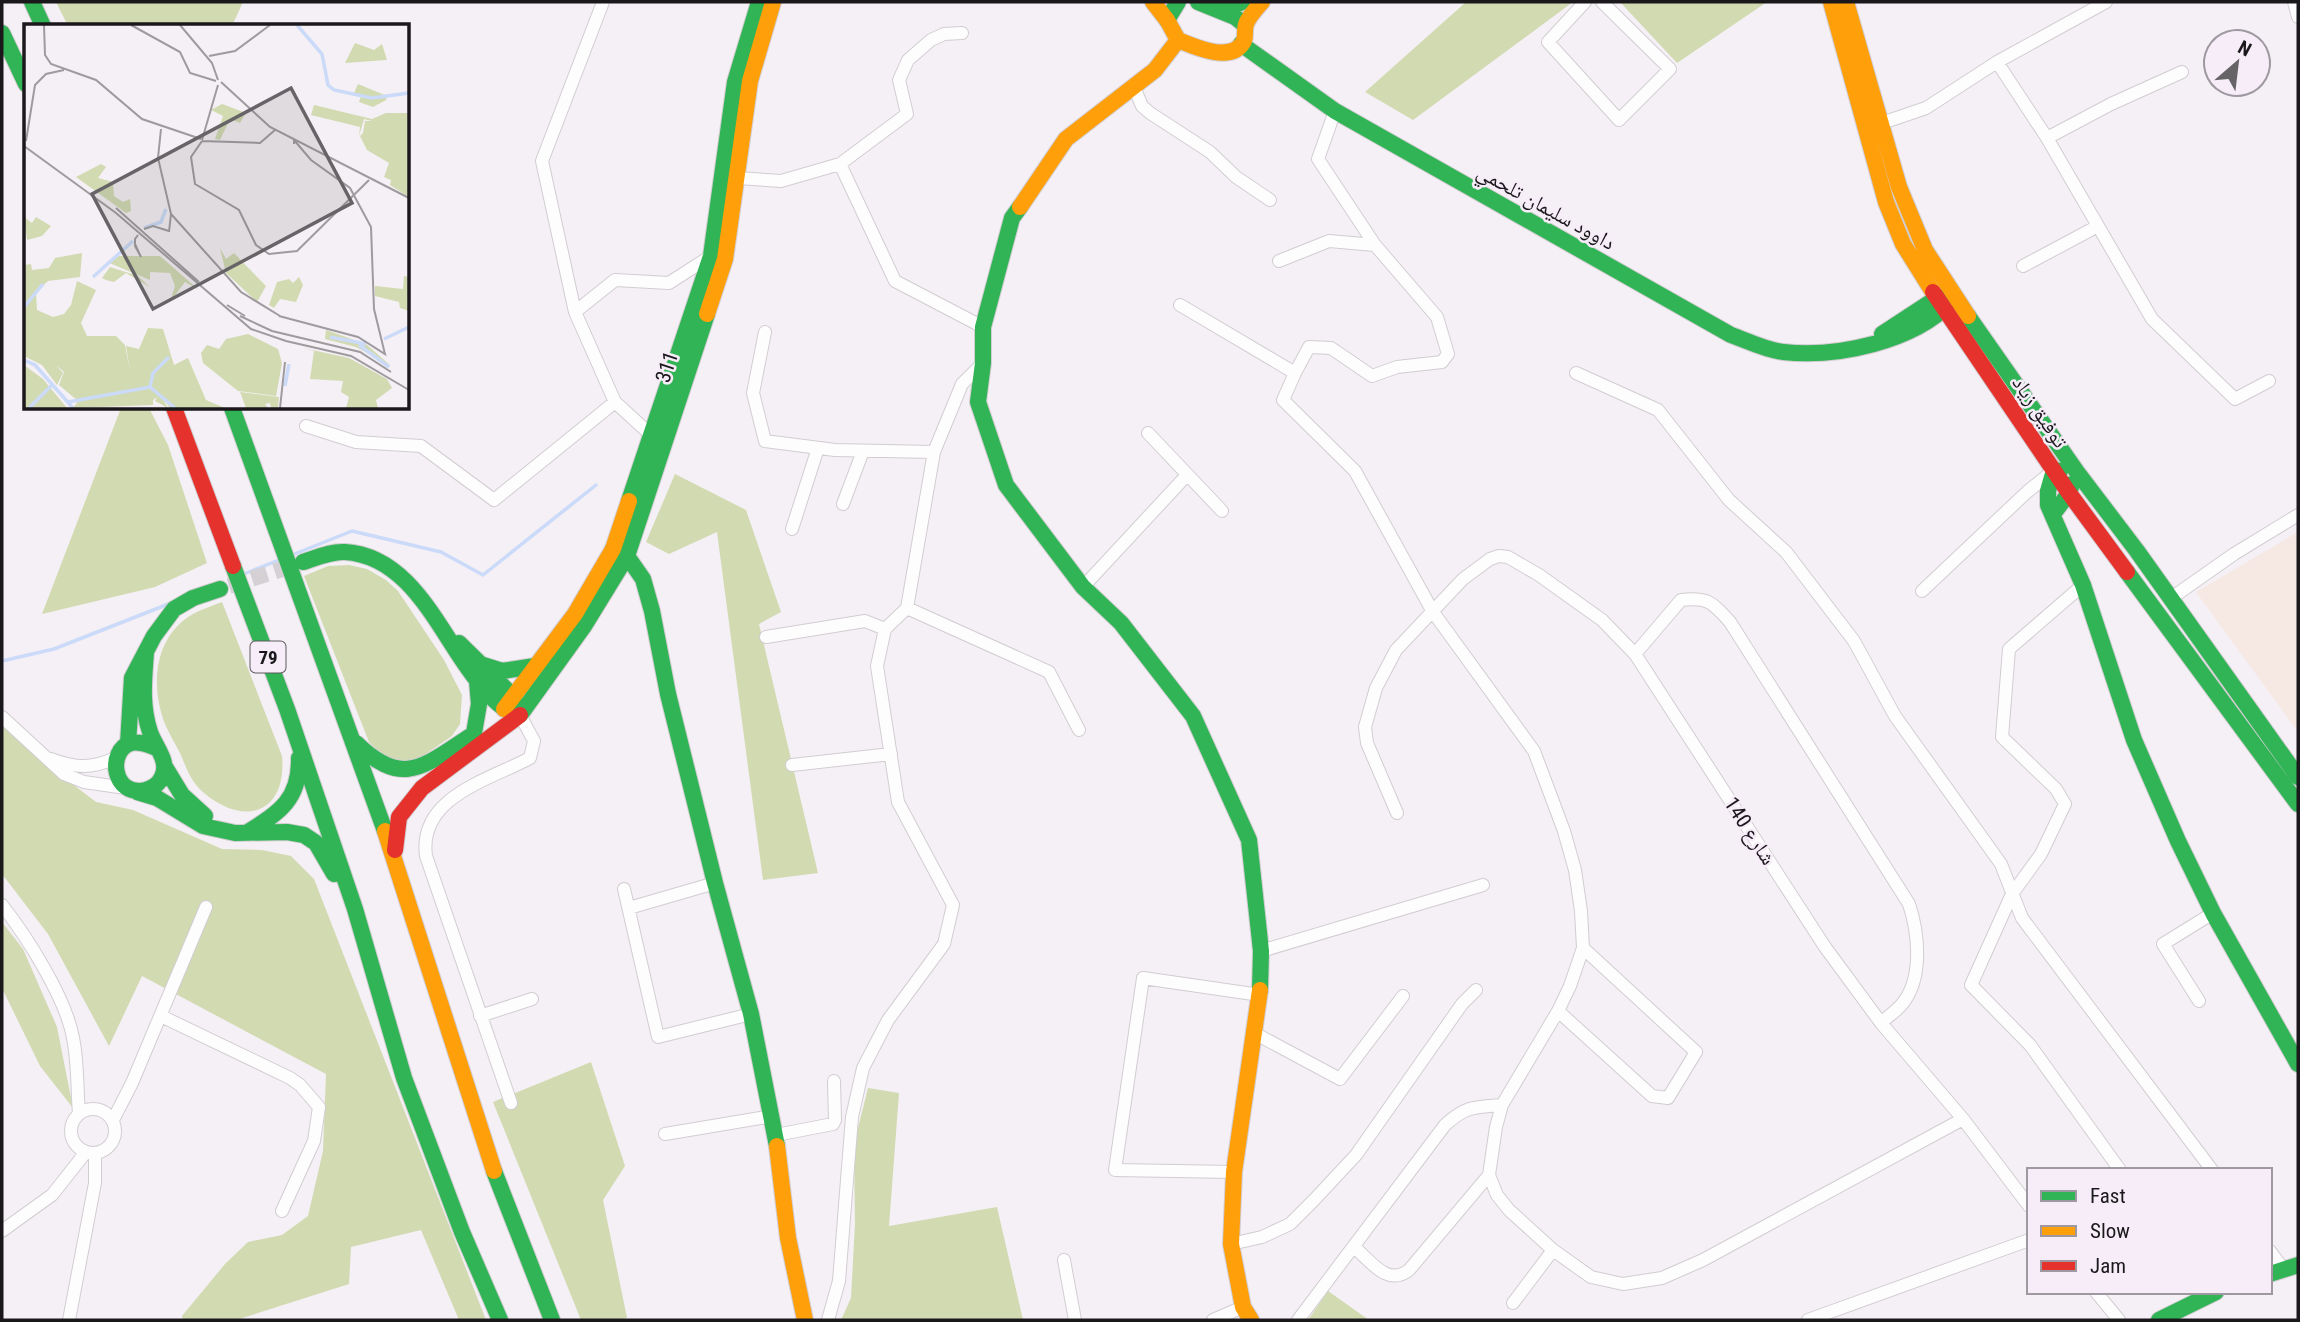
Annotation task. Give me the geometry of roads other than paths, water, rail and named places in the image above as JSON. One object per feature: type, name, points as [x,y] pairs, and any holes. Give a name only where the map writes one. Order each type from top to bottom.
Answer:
[{"type":"main road","points":[[32,2],[42,24]]},
{"type":"main road","name":"311","points":[[395,859],[395,839],[400,817],[412,799],[468,751],[520,715],[584,626],[620,553],[658,438],[711,256],[734,82],[759,2]]},
{"type":"main road","name":"311","points":[[658,438],[725,259],[750,81],[773,2]]},
{"type":"main road","points":[[1153,2],[1178,40],[1213,52],[1235,50],[1241,44],[1246,37],[1245,25],[1262,2]]},
{"type":"main road","points":[[1167,20],[1172,7],[1178,2]]},
{"type":"main road","points":[[1198,2],[1223,11],[1245,25]]},
{"type":"main road","points":[[1223,11],[1242,2]]},
{"type":"main road","name":"توفيق زياد","points":[[1831,2],[1873,126],[1925,250],[2077,472],[2298,777]]},
{"type":"main road","name":"توفيق زياد","points":[[1846,2],[1893,222],[1918,270],[2069,492],[2298,804]]},
{"type":"main road","points":[[2,33],[24,80]]},
{"type":"main road","points":[[1178,40],[1155,70],[1066,139],[1012,218],[983,327],[983,363],[978,402],[1006,485],[1083,587],[1121,623],[1193,716],[1250,839],[1261,951],[1260,995],[1234,1172],[1231,1244],[1247,1313]]},
{"type":"main road","name":"داوود سليمان تلحمي","points":[[1241,44],[1335,111],[1731,335],[1781,352],[1807,354],[1851,348],[1897,337],[1954,296]]},
{"type":"main road","name":"79","points":[[175,410],[287,709],[355,909],[404,1078],[462,1231],[500,1320]]},
{"type":"main road","name":"79","points":[[233,410],[395,859],[499,1191],[552,1320]]},
{"type":"main road","points":[[2053,514],[2069,492],[2077,472],[2054,470],[2048,491],[2048,505],[2083,585],[2134,740],[2213,913],[2298,1064]]},
{"type":"main road","points":[[303,562],[327,554],[345,552],[381,562],[405,581],[477,681],[520,715]]},
{"type":"main road","points":[[620,553],[642,579],[652,611],[668,694],[751,1014],[776,1135],[789,1237],[805,1320]]},
{"type":"main road","name":"311","points":[[349,735],[374,762],[390,770],[401,771],[426,763],[474,733],[508,703],[620,553]]},
{"type":"main road","points":[[128,744],[131,681],[136,663],[146,652],[156,629],[172,610],[220,589]]},
{"type":"main road","points":[[439,625],[488,668],[509,672],[535,666]]},
{"type":"main road","points":[[146,652],[145,713],[157,748],[176,789],[216,828]]},
{"type":"main road","points":[[480,663],[508,703]]},
{"type":"main road","points":[[474,733],[479,704],[477,681]]},
{"type":"main road","points":[[246,833],[282,808],[295,792],[299,781],[299,752],[287,709]]},
{"type":"main road","points":[[157,748],[143,741],[128,744],[115,758],[117,778],[131,790],[157,798],[203,826],[234,833],[288,832],[304,835],[316,844],[355,909]]},
{"type":"main road","points":[[131,790],[154,788],[160,782],[165,767]]},
{"type":"main road","points":[[2160,1320],[2209,1294]]},
{"type":"street","points":[[603,2],[542,161],[575,312],[615,402],[658,438]]},
{"type":"street","points":[[1585,2],[1548,42],[1619,120],[1670,69],[1602,2]]},
{"type":"street","points":[[1873,126],[1926,108],[1997,62],[2106,2]]},
{"type":"street","points":[[2294,2],[2298,17]]},
{"type":"street","points":[[738,178],[781,181],[839,163],[907,114],[899,80],[908,60],[931,40],[944,34],[962,33]]},
{"type":"street","points":[[1997,62],[2047,138],[2152,319],[2235,399],[2269,381]]},
{"type":"street","points":[[2047,138],[2111,104],[2182,72]]},
{"type":"street","points":[[1134,87],[1142,106],[1150,113],[1210,152],[1236,177],[1270,200]]},
{"type":"street","points":[[1335,111],[1318,159],[1375,244],[1437,317],[1448,355],[1442,362],[1397,367],[1372,376],[1331,348],[1309,347],[1283,400],[1355,471],[1433,612],[1534,751],[1564,831],[1575,870],[1583,948],[1570,986],[1558,1010],[1502,1105],[1489,1175],[1497,1195],[1509,1210],[1553,1251],[1591,1277],[1623,1284],[1662,1278],[1703,1260],[1963,1119]]},
{"type":"street","points":[[839,163],[895,281],[983,327]]},
{"type":"street","points":[[2022,267],[2098,226]]},
{"type":"street","points":[[1279,261],[1329,241],[1375,244]]},
{"type":"street","points":[[575,312],[615,280],[669,283],[711,256]]},
{"type":"street","points":[[1180,305],[1296,373]]},
{"type":"street","points":[[765,332],[753,393],[765,440],[863,451],[934,452]]},
{"type":"street","points":[[828,1320],[839,1281],[852,1117],[863,1068],[888,1020],[944,944],[953,905],[898,802],[877,666],[885,629],[907,608],[934,452],[962,384],[983,363]]},
{"type":"street","points":[[1576,373],[1658,410],[1729,500],[1786,552],[1854,641],[1895,716],[2001,864],[2022,918],[2210,1168]]},
{"type":"street","points":[[306,426],[356,442],[421,446],[494,500],[615,402]]},
{"type":"street","points":[[1149,433],[1222,511]]},
{"type":"street","points":[[792,529],[818,447]]},
{"type":"street","points":[[843,504],[863,451]]},
{"type":"street","points":[[1922,591],[2026,492],[2054,470]]},
{"type":"street","points":[[1083,587],[1187,475]]},
{"type":"street","points":[[2170,599],[2234,554],[2298,515]]},
{"type":"street","name":"شارع 140","points":[[1397,813],[1367,743],[1365,727],[1376,688],[1395,650],[1463,579],[1490,559],[1508,557],[1539,575],[1602,620],[1635,654],[1825,947],[1881,1023],[1963,1119],[2027,1203]]},
{"type":"street","points":[[2083,585],[2009,649],[2002,737],[2056,789],[2065,804],[2041,854],[2012,894],[1970,985],[2031,1045],[2119,1168]]},
{"type":"street","points":[[1635,654],[1681,600],[1698,598],[1712,602],[1730,622],[1909,904],[1916,924],[1918,951],[1911,988],[1905,1002],[1881,1023]]},
{"type":"street","points":[[907,608],[1049,673],[1079,730]]},
{"type":"street","points":[[766,637],[865,621],[885,629]]},
{"type":"street","points":[[511,1103],[426,856],[424,842],[426,833],[440,809],[458,793],[530,758],[534,740],[520,715]]},
{"type":"street","points":[[2,717],[55,767],[74,779],[131,790]]},
{"type":"street","points":[[792,765],[891,754]]},
{"type":"street","points":[[47,757],[64,764],[90,767],[115,758]]},
{"type":"street","points":[[629,908],[715,883]]},
{"type":"street","points":[[1261,951],[1483,885]]},
{"type":"street","points":[[624,889],[658,1037],[751,1014]]},
{"type":"street","points":[[2,905],[38,957],[59,999],[73,1037],[79,1114],[72,1125],[72,1138],[75,1144],[90,1153],[95,1183],[69,1320]]},
{"type":"street","points":[[113,1120],[132,1083],[206,907]]},
{"type":"street","points":[[2199,1001],[2163,944],[2213,913]]},
{"type":"street","points":[[1558,1010],[1652,1096],[1668,1098],[1696,1052],[1583,948]]},
{"type":"street","points":[[1234,1172],[1115,1170],[1143,978],[1260,995]]},
{"type":"street","points":[[1231,1244],[1262,1237],[1290,1224],[1314,1200],[1356,1155],[1462,1004],[1476,990]]},
{"type":"street","points":[[1256,1034],[1340,1079],[1403,996]]},
{"type":"street","points":[[480,1016],[532,999]]},
{"type":"street","points":[[161,1016],[290,1078],[300,1085],[318,1107],[314,1141],[282,1211]]},
{"type":"street","points":[[776,1135],[833,1124],[834,1081]]},
{"type":"street","points":[[1298,1320],[1445,1125],[1460,1111],[1502,1105]]},
{"type":"street","points":[[2,1231],[52,1195],[90,1153],[108,1147],[113,1141],[115,1127],[108,1114],[94,1109],[79,1114]]},
{"type":"street","points":[[665,1134],[772,1116]]},
{"type":"street","points":[[1354,1247],[1383,1272],[1392,1277],[1401,1277],[1489,1175]]},
{"type":"street","points":[[1808,1320],[2027,1241]]},
{"type":"street","points":[[1513,1303],[1553,1251]]},
{"type":"street","points":[[2272,1254],[2284,1270]]},
{"type":"street","points":[[1064,1260],[1075,1320]]},
{"type":"street","points":[[2098,1294],[2119,1320]]},
{"type":"street","points":[[1213,1320],[1247,1313]]},
{"type":"waterway","points":[[292,555],[352,531],[441,552],[483,575],[596,485]]},
{"type":"waterway","points":[[244,574],[279,560]]},
{"type":"waterway","points":[[2,661],[54,649],[171,603]]},
{"type":"tunnel","points":[[229,586],[298,564]]}]
